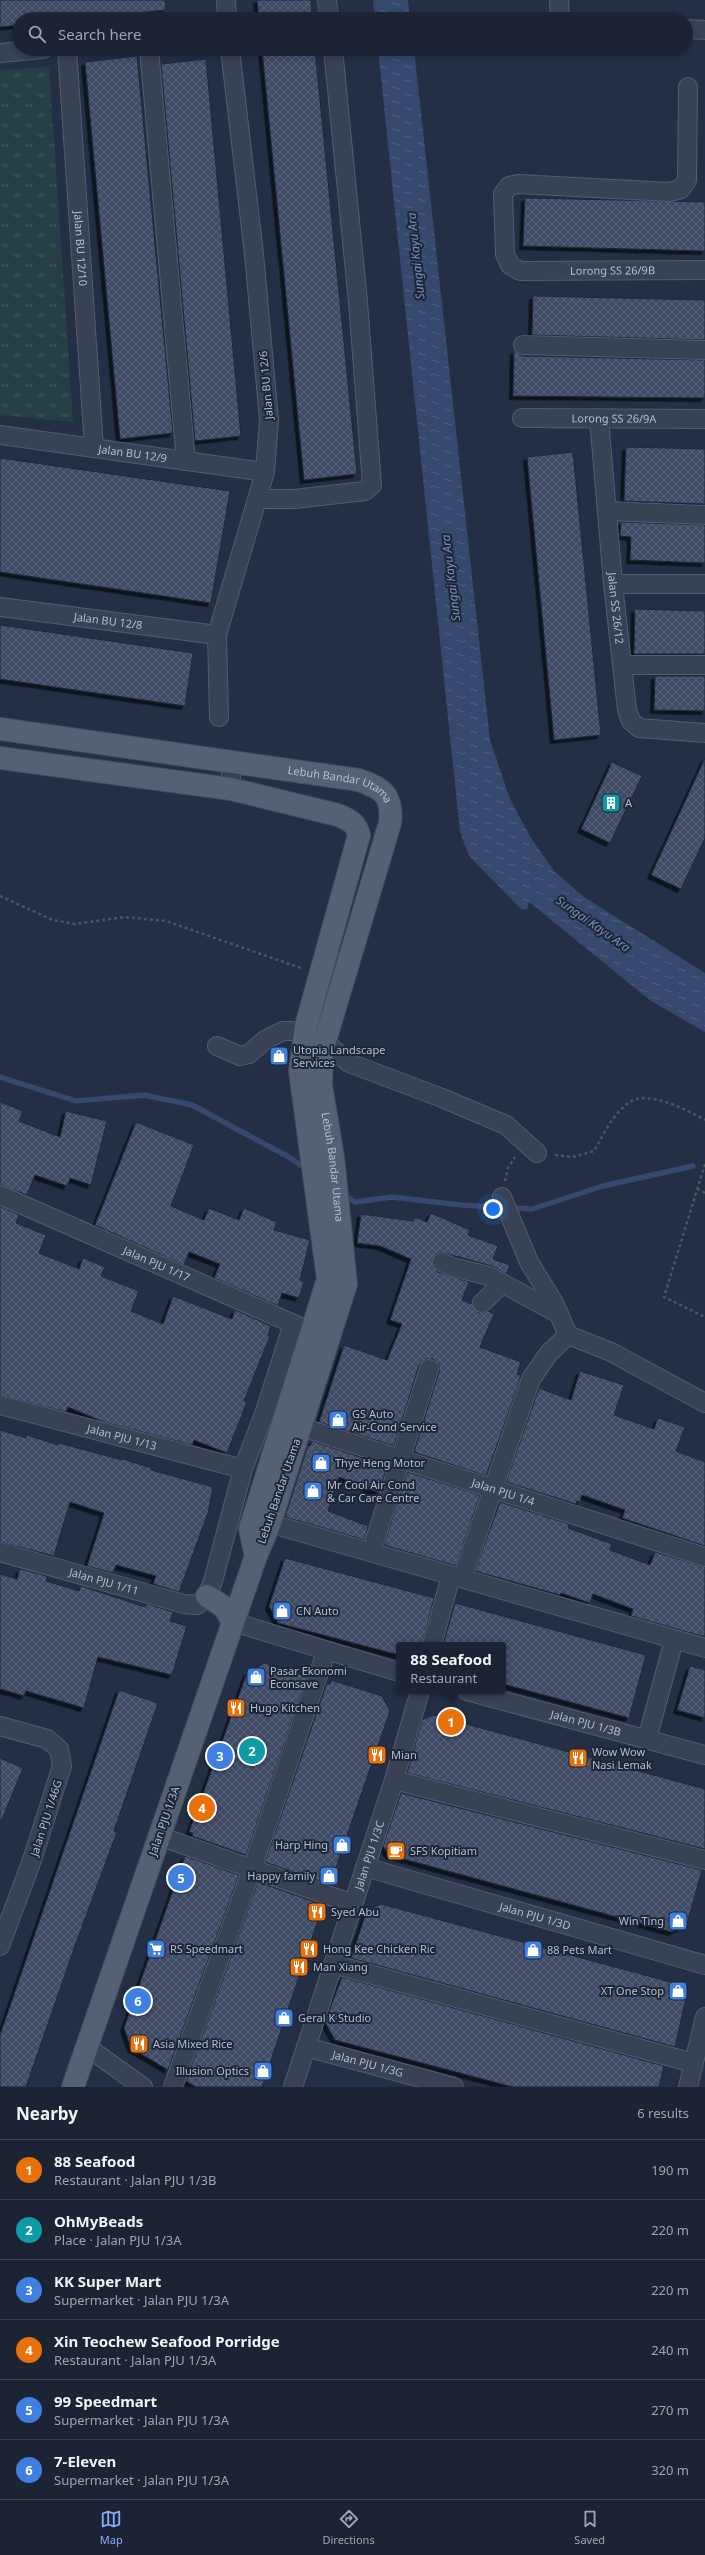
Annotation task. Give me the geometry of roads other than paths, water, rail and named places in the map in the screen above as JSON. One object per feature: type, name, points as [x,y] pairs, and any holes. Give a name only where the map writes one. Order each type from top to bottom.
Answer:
[{"type":"main road","name":"Lebuh Bandar Utama","points":[[0,729],[359,780],[374,786],[389,799],[392,808],[390,823],[342,983],[300,1071],[314,1188],[346,1284],[283,1420]]},
{"type":"main road","name":"Lebuh Bandar Utama","points":[[0,758],[231,789],[338,815],[353,822],[357,828],[359,836],[321,975],[315,1039],[322,1051],[321,1084],[333,1157],[338,1200],[333,1245],[328,1279],[303,1328],[262,1521],[250,1529],[256,1556]]},
{"type":"main road","points":[[321,975],[342,983]]},
{"type":"main road","name":"Jalan PJU 1/3A","points":[[73,2087],[256,1556]]},
{"type":"main road","points":[[207,1596],[224,1607],[233,1622]]},
{"type":"street","points":[[226,0],[227,12]]},
{"type":"street","points":[[327,0],[329,12]]},
{"type":"street","points":[[559,0],[560,12]]},
{"type":"street","points":[[693,29],[705,30]]},
{"type":"street","points":[[0,53],[12,52]]},
{"type":"street","name":"Jalan BU 12/10","points":[[67,56],[94,447]]},
{"type":"street","points":[[149,56],[186,461]]},
{"type":"street","name":"Jalan BU 12/6","points":[[219,716],[217,635],[265,472],[269,420],[254,254],[231,56]]},
{"type":"street","points":[[258,499],[294,499],[365,491],[372,486],[358,302],[334,56]]},
{"type":"street","name":"Lorong SS 26/9B","points":[[688,87],[687,180],[681,189],[670,192],[518,184],[509,186],[503,194],[505,254],[510,265],[520,271],[705,270]]},
{"type":"street","points":[[524,345],[705,350]]},
{"type":"street","name":"Lorong SS 26/9A","points":[[522,418],[705,419]]},
{"type":"street","name":"Jalan SS 26/12","points":[[599,418],[613,584],[627,710],[631,721],[639,728],[705,733]]},
{"type":"street","name":"Jalan BU 12/9","points":[[0,435],[265,472]]},
{"type":"street","points":[[607,510],[705,515]]},
{"type":"street","points":[[613,584],[705,584]]},
{"type":"street","name":"Jalan BU 12/8","points":[[0,606],[217,635]]},
{"type":"street","points":[[622,665],[705,665]]},
{"type":"street","points":[[231,763],[231,789]]},
{"type":"street","points":[[217,1046],[240,1056],[249,1054],[273,1034],[283,1031],[293,1031],[315,1039],[349,1064],[442,1098],[506,1124],[537,1153]]},
{"type":"street","name":"Jalan PJU 1/17","points":[[0,1195],[303,1328]]},
{"type":"street","points":[[502,1197],[528,1262],[559,1314],[568,1335],[611,1352],[705,1403]]},
{"type":"street","points":[[442,1262],[453,1267],[489,1276],[559,1314]]},
{"type":"street","points":[[482,1304],[502,1284]]},
{"type":"street","points":[[433,1642],[458,1571],[493,1488],[531,1379],[549,1353],[568,1335]]},
{"type":"street","points":[[375,1540],[429,1369]]},
{"type":"street","name":"Jalan PJU 1/13","points":[[0,1405],[243,1469]]},
{"type":"street","points":[[207,1596],[213,1581],[243,1469],[283,1420]]},
{"type":"street","name":"Jalan PJU 1/4","points":[[283,1420],[705,1557]]},
{"type":"street","points":[[262,1521],[458,1571],[674,1640],[705,1648]]},
{"type":"street","name":"Jalan PJU 1/11","points":[[0,1552],[184,1604],[196,1604],[207,1596]]},
{"type":"street","points":[[233,1622],[326,1652],[396,1671]]},
{"type":"street","points":[[647,1739],[674,1640]]},
{"type":"street","points":[[173,2087],[252,1870],[326,1652]]},
{"type":"street","name":"Jalan PJU 1/3C","points":[[293,2087],[394,1780],[419,1694]]},
{"type":"street","name":"Jalan PJU 1/3B","points":[[478,1694],[705,1755]]},
{"type":"street","name":"Jalan PJU 1/46G","points":[[0,1726],[47,1739],[59,1749],[62,1766],[32,1860],[0,1946]]},
{"type":"street","points":[[394,1780],[705,1860]]},
{"type":"street","points":[[159,1836],[252,1870],[353,1904]]},
{"type":"street","name":"Jalan PJU 1/3D","points":[[365,1868],[705,1965]]},
{"type":"street","points":[[333,1964],[693,2063]]},
{"type":"street","points":[[688,2087],[705,2016]]},
{"type":"street","points":[[87,2047],[143,2087]]},
{"type":"street","name":"Jalan PJU 1/3G","points":[[306,2047],[454,2087]]},
{"type":"water","points":[[373,0],[408,0],[409,12],[374,12]]},
{"type":"water","name":"Sungai Kayu Ara","points":[[379,56],[415,56],[490,740],[510,799],[531,838],[554,871],[584,897],[705,973],[705,1032],[651,1001],[529,902],[527,910],[521,909],[469,856],[460,832]]},
{"type":"waterway","points":[[0,1077],[76,1101],[144,1095],[192,1105],[287,1156],[308,1170]]},
{"type":"waterway","points":[[343,1194],[355,1202],[392,1197],[461,1205],[532,1209],[603,1186],[693,1166]]},
{"type":"place","name":"A","points":[[611,803]]},
{"type":"place","name":"Utopia Landscape Services","points":[[279,1056]]},
{"type":"place","name":"GS Auto Air-Cond Service","points":[[338,1420]]},
{"type":"place","name":"Thye Heng Motor","points":[[321,1463]]},
{"type":"place","name":"Mr Cool Air Cond & Car Care Centre","points":[[313,1491]]},
{"type":"place","name":"CN Auto","points":[[282,1611]]},
{"type":"place","name":"Pasar Ekonomi Econsave","points":[[256,1677]]},
{"type":"place","name":"Hugo Kitchen","points":[[236,1708]]},
{"type":"place","name":"88 Seafood","points":[[451,1722]]},
{"type":"place","name":"OhMyBeads","points":[[252,1751]]},
{"type":"place","name":"Mian","points":[[377,1755]]},
{"type":"place","name":"KK Super Mart","points":[[220,1756]]},
{"type":"place","name":"Wow Wow Nasi Lemak","points":[[578,1758]]},
{"type":"place","name":"Xin Teochew Seafood Porridge","points":[[202,1808]]},
{"type":"place","name":"Harp Hing","points":[[342,1845]]},
{"type":"place","name":"SFS Kopitiam","points":[[396,1851]]},
{"type":"place","name":"Happy family","points":[[329,1876]]},
{"type":"place","name":"99 Speedmart","points":[[181,1878]]},
{"type":"place","name":"Syed Abu","points":[[317,1912]]},
{"type":"place","name":"Win Ting","points":[[678,1921]]},
{"type":"place","name":"RS Speedmart","points":[[156,1949]]},
{"type":"place","name":"Hong Kee Chicken Ric","points":[[309,1949]]},
{"type":"place","name":"88 Pets Mart","points":[[533,1950]]},
{"type":"place","name":"Man Xiang","points":[[299,1967]]},
{"type":"place","name":"XT One Stop","points":[[678,1991]]},
{"type":"place","name":"7-Eleven","points":[[138,2001]]},
{"type":"place","name":"Geral K Studio","points":[[284,2018]]},
{"type":"place","name":"Asia Mixed Rice","points":[[139,2044]]},
{"type":"place","name":"Illusion Optics","points":[[263,2071]]}]
